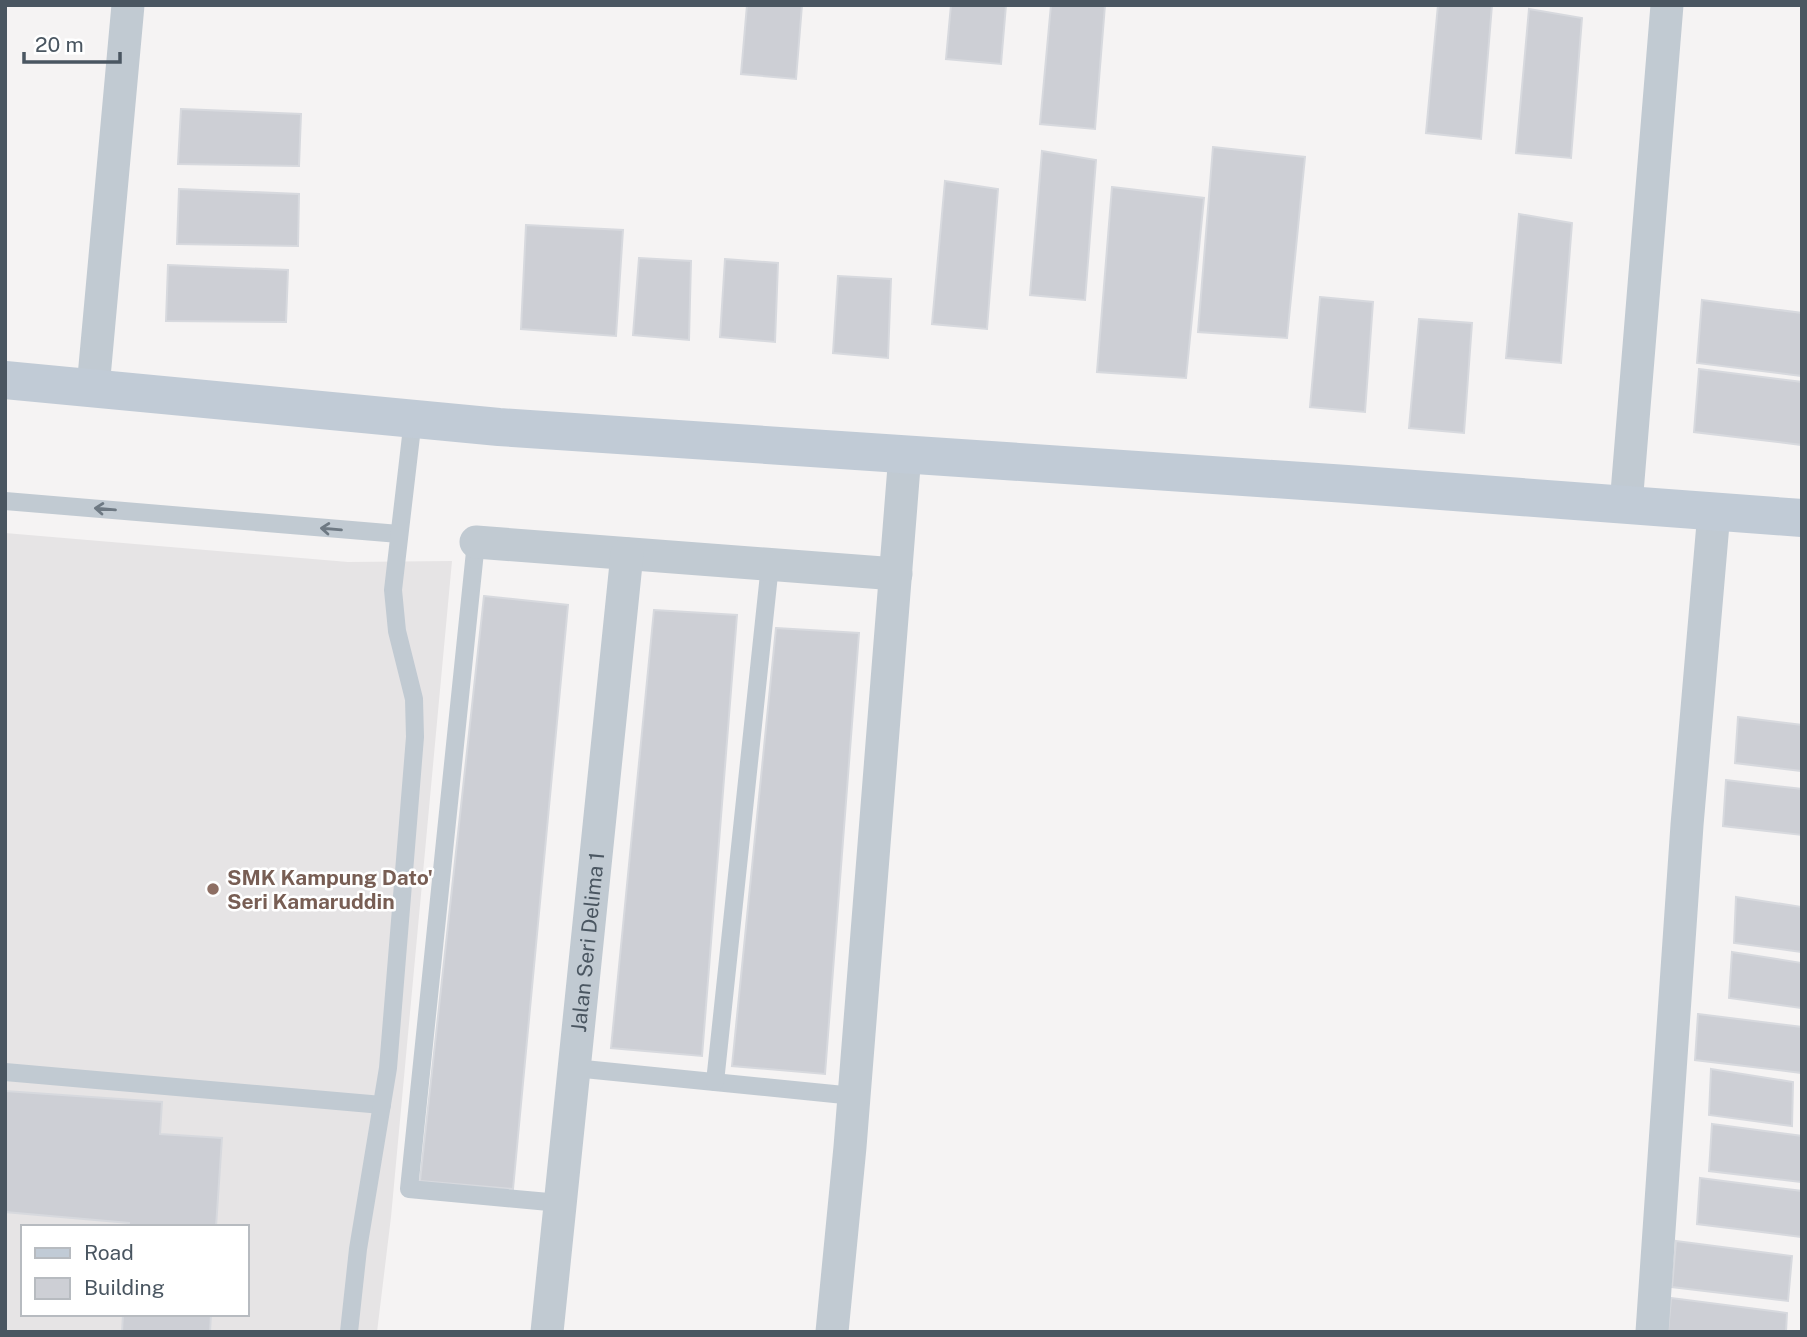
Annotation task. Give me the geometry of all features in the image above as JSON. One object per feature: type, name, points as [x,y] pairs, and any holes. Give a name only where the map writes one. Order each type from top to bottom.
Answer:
[{"type":"street","points":[[93,388],[128,5]]},
{"type":"street","points":[[1626,505],[1667,5]]},
{"type":"street","points":[[5,380],[499,427],[1802,518]]},
{"type":"street","points":[[832,1332],[854,1096],[905,454]]},
{"type":"street","points":[[1652,1332],[1686,839],[1713,512]]},
{"type":"street","points":[[476,542],[896,574]]},
{"type":"street","name":"Jalan Seri Delima 1","points":[[547,1332],[627,554]]},
{"type":"lane","points":[[349,1332],[358,1249],[388,1068],[415,737],[414,699],[397,631],[393,590],[413,419]]},
{"type":"lane","points":[[5,501],[400,534]]},
{"type":"lane","points":[[476,542],[409,1189],[560,1203]]},
{"type":"lane","points":[[715,1082],[769,565]]},
{"type":"lane","points":[[574,1068],[854,1096]]},
{"type":"lane","points":[[5,1072],[382,1105]]},
{"type":"shaded area","name":"SMK Kampung Dato' Seri Kamaruddin","points":[[5,533],[348,562],[452,561],[391,1217],[377,1332],[5,1332]]},
{"type":"building","points":[[747,5],[802,5],[796,79],[741,74]]},
{"type":"building","points":[[951,5],[1006,5],[1001,64],[946,59]]},
{"type":"building","points":[[1051,5],[1105,5],[1095,129],[1040,124]]},
{"type":"building","points":[[1438,5],[1492,5],[1481,139],[1426,133]]},
{"type":"building","points":[[1529,9],[1582,18],[1571,158],[1516,153]]},
{"type":"building","points":[[181,109],[301,114],[299,166],[178,164]]},
{"type":"building","points":[[1213,147],[1305,157],[1287,338],[1198,332]]},
{"type":"building","points":[[1042,151],[1096,160],[1085,300],[1030,295]]},
{"type":"building","points":[[945,181],[998,189],[987,329],[932,324]]},
{"type":"building","points":[[1112,187],[1204,198],[1186,378],[1097,372]]},
{"type":"building","points":[[179,189],[299,194],[298,246],[177,244]]},
{"type":"building","points":[[1519,214],[1572,223],[1561,363],[1506,358]]},
{"type":"building","points":[[526,225],[623,230],[616,336],[521,329]]},
{"type":"building","points":[[639,258],[691,261],[689,340],[633,335]]},
{"type":"building","points":[[725,259],[778,263],[775,342],[720,337]]},
{"type":"building","points":[[168,265],[288,270],[286,322],[166,321]]},
{"type":"building","points":[[838,276],[891,279],[888,358],[833,353]]},
{"type":"building","points":[[1320,297],[1373,302],[1365,412],[1310,407]]},
{"type":"building","points":[[1702,300],[1802,313],[1802,376],[1697,363]]},
{"type":"building","points":[[1419,319],[1472,323],[1464,433],[1409,428]]},
{"type":"building","points":[[1699,369],[1802,382],[1802,445],[1694,432]]},
{"type":"building","points":[[484,596],[568,605],[513,1189],[420,1181]]},
{"type":"building","points":[[654,610],[737,615],[702,1056],[611,1048]]},
{"type":"building","points":[[776,628],[859,633],[825,1074],[732,1066]]},
{"type":"building","points":[[1738,717],[1802,725],[1802,771],[1735,763]]},
{"type":"building","points":[[1726,780],[1802,789],[1802,835],[1723,826]]},
{"type":"building","points":[[1736,897],[1802,907],[1802,952],[1734,943]]},
{"type":"building","points":[[1732,952],[1802,963],[1802,1008],[1729,998]]},
{"type":"building","points":[[1698,1014],[1802,1027],[1802,1073],[1695,1060]]},
{"type":"building","points":[[1711,1069],[1793,1082],[1792,1126],[1709,1115]]},
{"type":"building","points":[[5,1091],[162,1102],[160,1134],[222,1138],[216,1225],[129,1225],[5,1212]]},
{"type":"building","points":[[1712,1124],[1802,1136],[1802,1182],[1709,1171]]},
{"type":"building","points":[[1700,1178],[1802,1191],[1802,1237],[1697,1224]]},
{"type":"building","points":[[1676,1241],[1792,1256],[1788,1301],[1672,1287]]},
{"type":"building","points":[[1671,1298],[1787,1313],[1786,1332],[1668,1332]]},
{"type":"building","points":[[123,1316],[211,1316],[210,1332],[122,1332]]},
{"type":"place","name":"SMK Kampung Dato' Seri Kamaruddin","points":[[213,889]]}]
